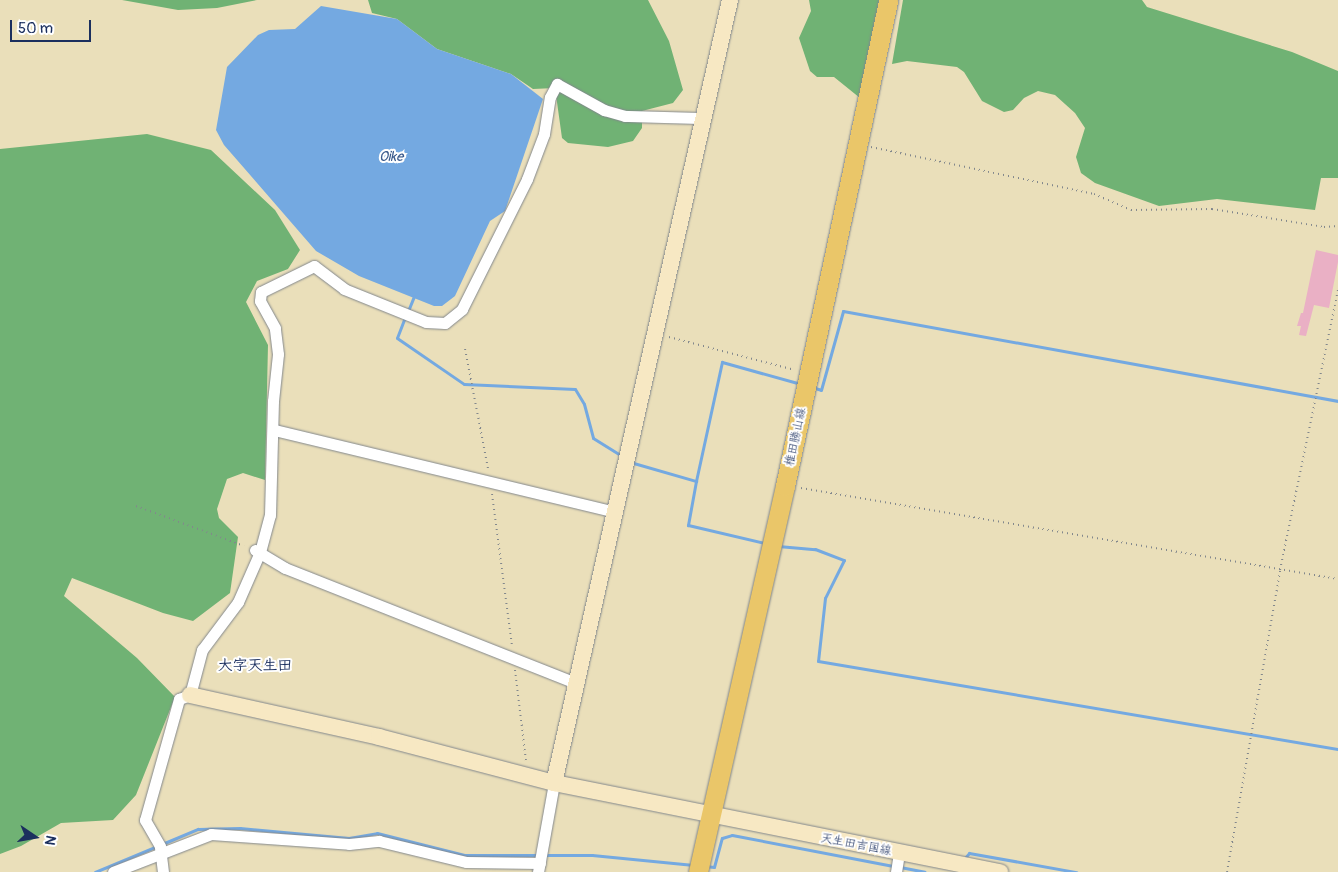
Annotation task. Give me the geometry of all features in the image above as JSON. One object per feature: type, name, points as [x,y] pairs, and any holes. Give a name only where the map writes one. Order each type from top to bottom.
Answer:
[{"type":"main road","name":"椎田勝山線","points":[[698,872],[713,817],[786,486],[888,0]]},
{"type":"street","points":[[113,872],[195,838],[217,834],[349,844],[378,840],[466,862],[539,868],[554,783],[576,683],[730,0]]},
{"type":"street","points":[[163,872],[160,853],[145,820],[146,810],[179,698],[190,695],[202,650],[228,618],[257,551],[270,515],[277,336],[260,302],[259,296],[264,288],[314,266],[344,289],[426,322],[445,323],[462,309],[527,179],[544,134],[550,97],[557,84],[604,110],[625,116],[703,118]]},
{"type":"street","points":[[274,430],[616,512]]},
{"type":"street","points":[[257,551],[285,568],[513,656],[576,683]]},
{"type":"street","name":"天生田吉国線","points":[[190,695],[380,737],[554,783],[713,817],[1000,872]]},
{"type":"street","points":[[896,872],[899,854]]},
{"type":"path","points":[[859,145],[1094,194],[1131,210],[1212,209],[1324,226],[1338,226]]},
{"type":"path","points":[[1227,872],[1280,570],[1338,289]]},
{"type":"path","points":[[655,333],[809,374]]},
{"type":"path","points":[[464,349],[491,482],[526,761]]},
{"type":"path","points":[[786,486],[1338,579]]},
{"type":"path","points":[[136,506],[257,551]]},
{"type":"green space","points":[[122,0],[257,0],[217,8],[178,10]]},
{"type":"green space","points":[[368,0],[648,0],[669,41],[683,90],[673,103],[642,111],[642,128],[633,141],[608,147],[568,143],[562,138],[555,88],[533,89],[511,74],[437,49],[397,19],[372,13]]},
{"type":"green space","points":[[809,0],[880,0],[860,98],[834,77],[817,77],[810,71],[799,38],[811,11]]},
{"type":"green space","points":[[903,0],[1142,0],[1147,7],[1292,52],[1338,71],[1338,178],[1321,178],[1315,210],[1217,199],[1159,206],[1095,183],[1081,173],[1076,157],[1085,128],[1075,113],[1055,95],[1038,91],[1024,98],[1013,110],[1004,112],[982,101],[964,72],[957,67],[907,61],[892,64]]},
{"type":"green space","points":[[147,134],[211,150],[275,210],[300,250],[288,269],[257,281],[246,302],[268,345],[265,480],[243,473],[227,479],[217,509],[219,518],[238,537],[230,593],[193,621],[163,613],[72,578],[64,596],[137,658],[175,697],[136,795],[113,820],[61,823],[21,846],[0,854],[0,149]]},
{"type":"water","name":"Oike","points":[[321,6],[397,19],[437,49],[511,74],[543,99],[505,211],[490,221],[455,296],[442,306],[434,306],[359,276],[316,251],[224,145],[216,130],[227,67],[258,35],[269,30],[295,29]]},
{"type":"building","points":[[1316,250],[1338,255],[1329,308],[1314,305],[1306,336],[1299,335],[1301,326],[1297,326],[1301,313],[1303,313]]},
{"type":"waterway","points":[[408,311],[414,296]]},
{"type":"waterway","points":[[812,387],[821,390],[843,311],[1338,401]]},
{"type":"waterway","points":[[405,317],[397,338],[464,384],[575,389],[584,404],[593,438],[623,457]]},
{"type":"waterway","points":[[630,462],[696,481],[722,362],[801,384]]},
{"type":"waterway","points":[[696,481],[688,525],[765,543]]},
{"type":"waterway","points":[[778,546],[815,549],[844,560],[825,598],[818,661],[1338,749]]},
{"type":"waterway","points":[[162,844],[198,829],[240,828],[349,838],[377,833],[464,855],[537,855]]},
{"type":"waterway","points":[[705,866],[714,867],[722,838],[732,835],[893,866]]},
{"type":"waterway","points":[[95,872],[157,846]]},
{"type":"waterway","points":[[964,859],[969,853],[1076,872]]},
{"type":"waterway","points":[[544,855],[592,855],[694,865]]},
{"type":"waterway","points":[[900,867],[925,872]]},
{"type":"district","name":"大字天生田","points":[[255,666]]}]
